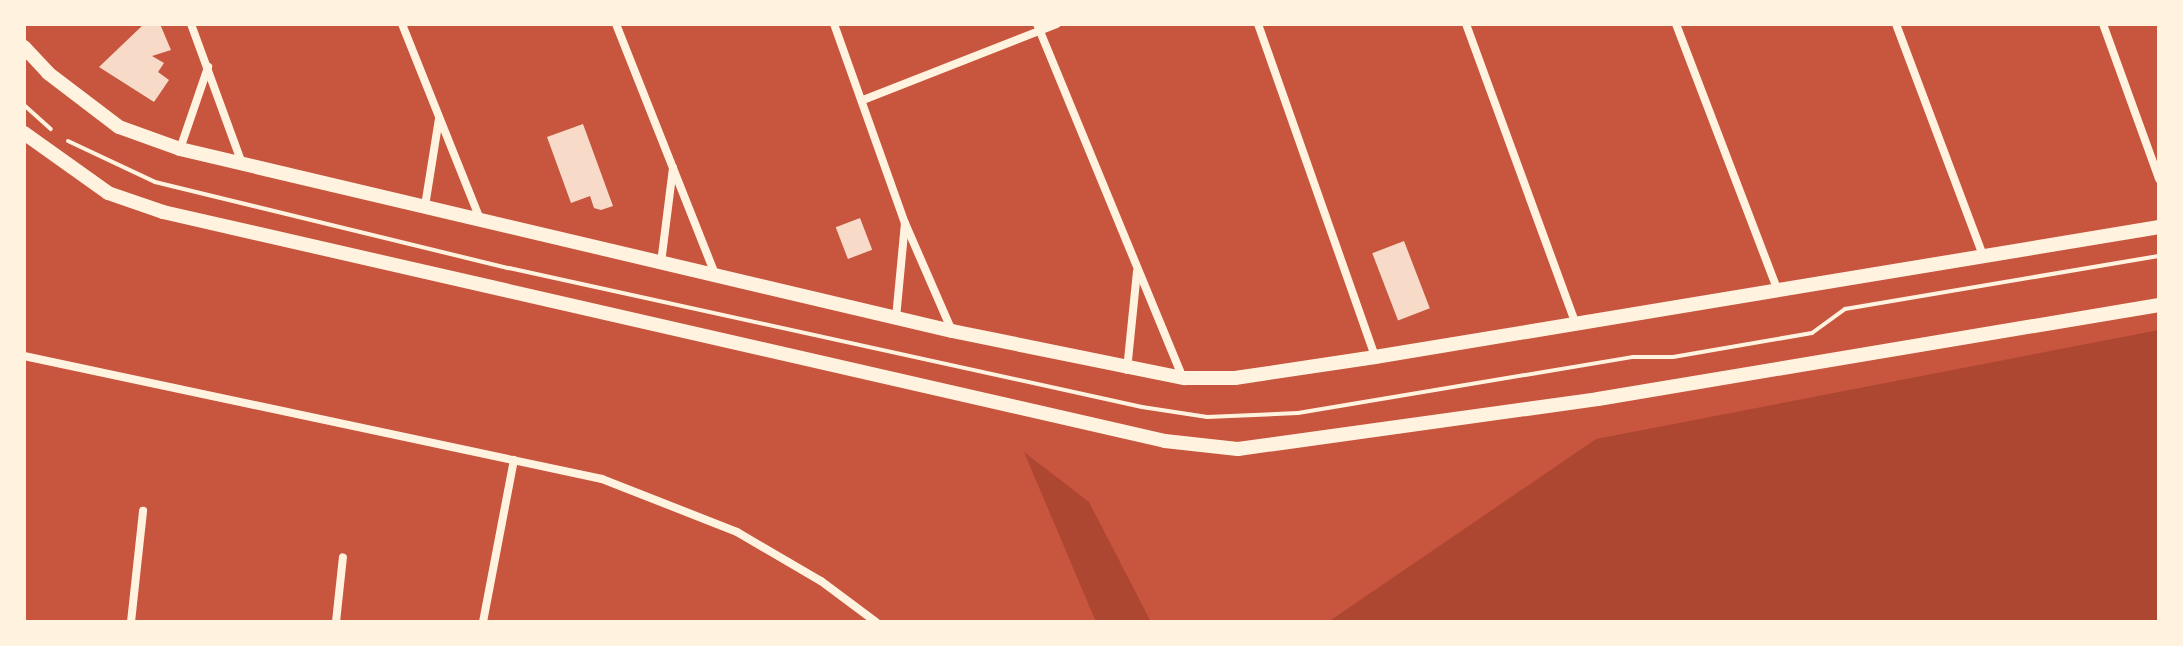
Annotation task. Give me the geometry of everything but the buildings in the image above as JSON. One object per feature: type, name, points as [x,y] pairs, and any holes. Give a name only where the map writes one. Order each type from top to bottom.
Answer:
[{"type":"main road","points":[[24,47],[48,73],[119,127],[243,167],[479,217],[952,331],[1127,370],[1184,378],[1235,378],[1375,357],[2159,227]]},
{"type":"main road","points":[[24,133],[108,193],[163,212],[1165,441],[1238,449],[1598,399],[2159,305]]},
{"type":"street","points":[[191,24],[243,167]]},
{"type":"street","points":[[402,24],[479,217]]},
{"type":"street","points":[[616,24],[716,276]]},
{"type":"street","points":[[834,24],[905,223],[952,331]]},
{"type":"street","points":[[863,100],[1038,27],[1057,24]]},
{"type":"street","points":[[1258,24],[1375,357]]},
{"type":"street","points":[[1466,24],[1575,322]]},
{"type":"street","points":[[1676,24],[1777,288]]},
{"type":"street","points":[[1896,24],[1983,255]]},
{"type":"street","points":[[2103,24],[2159,179]]},
{"type":"street","points":[[1038,27],[1184,378]]},
{"type":"street","points":[[180,149],[208,67]]},
{"type":"street","points":[[425,206],[439,118]]},
{"type":"street","points":[[661,263],[673,167]]},
{"type":"street","points":[[896,318],[905,223]]},
{"type":"street","points":[[1127,370],[1137,271]]},
{"type":"street","points":[[24,356],[602,479],[693,512],[780,555],[876,622]]},
{"type":"street","points":[[483,622],[514,460]]},
{"type":"street","points":[[131,622],[143,511]]},
{"type":"street","points":[[336,622],[343,557]]},
{"type":"path","points":[[24,105],[84,151],[155,182],[509,268],[1142,407],[1207,417],[1298,413],[1592,363],[1673,357],[1812,333],[1845,309],[2159,256]]},
{"type":"shaded area","points":[[2159,330],[2159,622],[1328,622],[1596,439]]},
{"type":"shaded area","points":[[1024,452],[1089,502],[1151,622],[1096,622]]}]
